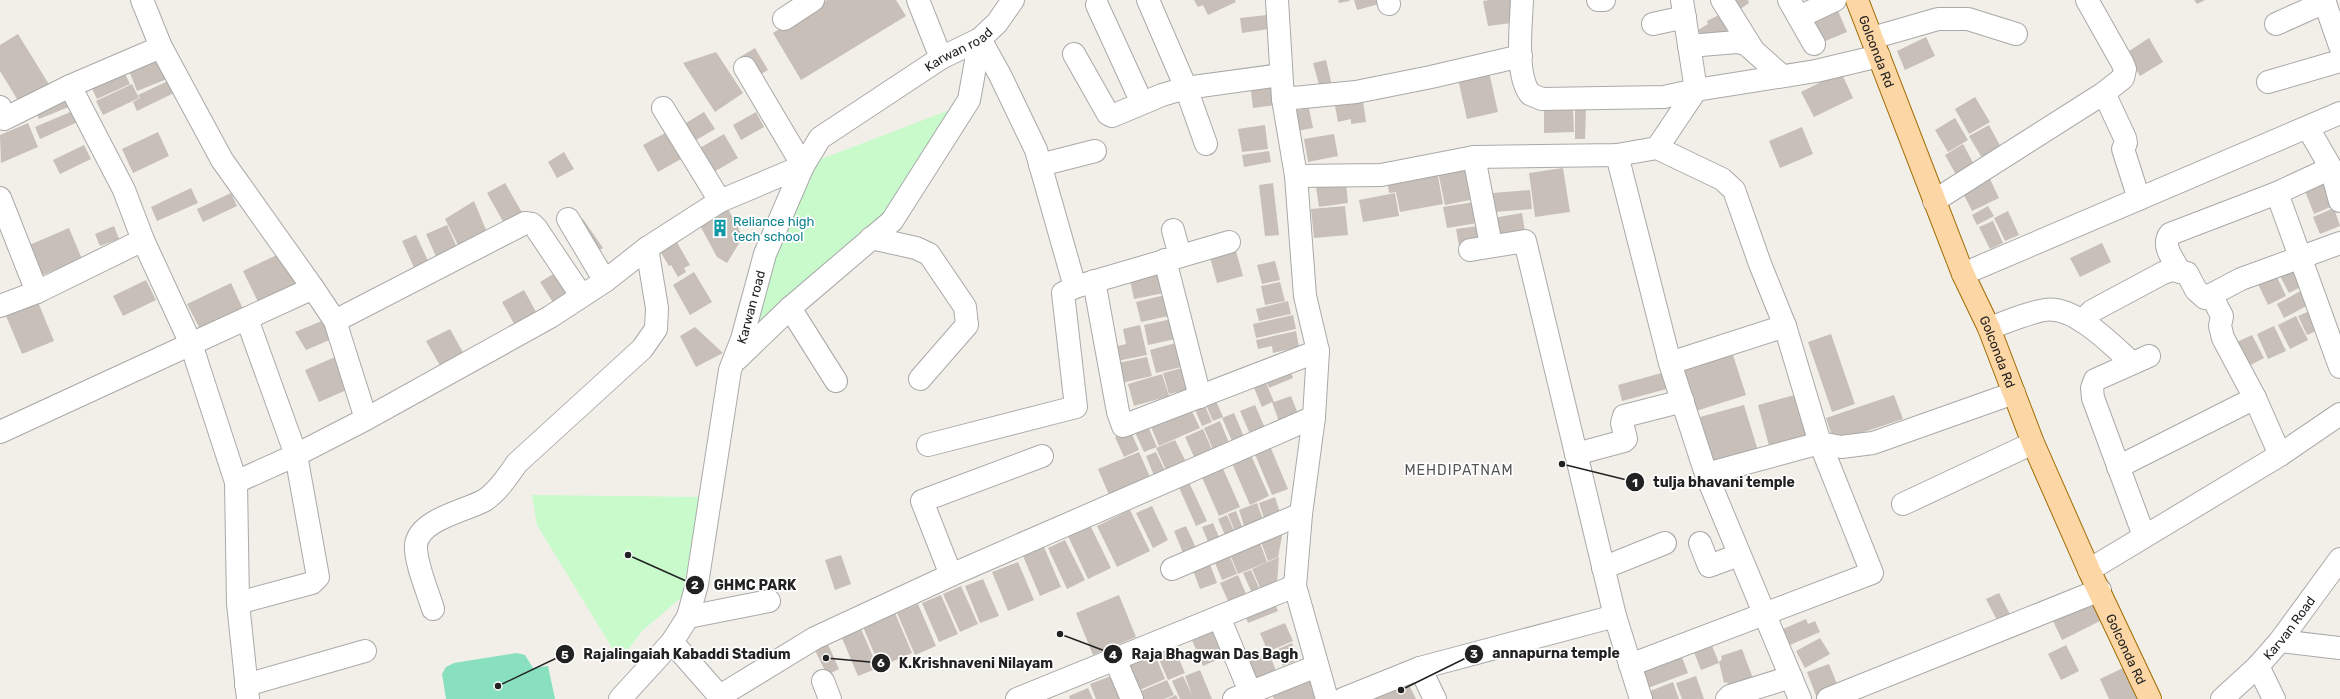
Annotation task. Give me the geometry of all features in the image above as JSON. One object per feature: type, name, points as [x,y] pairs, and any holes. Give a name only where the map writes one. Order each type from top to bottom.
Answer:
[{"type":"main road","name":"Golconda Rd","points":[[1859,1],[1934,201],[1963,274],[1989,328],[2032,443],[2089,570],[2100,590],[2150,699]]},
{"type":"street","points":[[142,0],[161,47],[222,160],[335,321],[366,419]]},
{"type":"street","points":[[784,19],[813,0]]},
{"type":"street","points":[[919,0],[941,58]]},
{"type":"street","points":[[1148,0],[1186,88],[1206,144]]},
{"type":"street","points":[[1277,0],[1283,99],[1296,176],[1305,296],[1318,351],[1314,418],[1301,514],[1295,586],[1327,699]]},
{"type":"street","points":[[1522,0],[1521,56],[1526,90],[1530,94],[1542,99],[1664,97],[1696,90],[1816,71],[1876,47],[1938,19],[1968,19],[2016,34]]},
{"type":"street","points":[[1598,0],[1604,0]]},
{"type":"street","points":[[1722,0],[1752,48],[1782,76]]},
{"type":"street","points":[[1814,44],[1794,8],[1835,0]]},
{"type":"street","points":[[1934,201],[2120,83],[2125,74],[2125,69],[2087,0]]},
{"type":"street","name":"Karwan road","points":[[620,699],[672,642],[688,616],[697,584],[730,370],[735,362],[765,254],[803,166],[820,138],[941,58],[980,39],[997,23],[1011,1]]},
{"type":"street","points":[[2276,24],[2324,1],[2340,46]]},
{"type":"street","points":[[1097,5],[1142,103]]},
{"type":"street","points":[[1653,24],[1683,9],[1696,90],[1657,148]]},
{"type":"street","points":[[980,39],[1000,75],[1036,150],[1040,165],[1084,284],[1123,426],[1318,351]]},
{"type":"street","points":[[735,362],[790,308],[892,221],[969,100],[980,39]]},
{"type":"street","points":[[1689,46],[1737,42],[1752,48]]},
{"type":"street","points":[[1,116],[161,47]]},
{"type":"street","points":[[1074,54],[1110,116],[1114,116],[1142,103],[1186,88],[1282,75]]},
{"type":"street","points":[[1283,99],[1356,92],[1431,77],[1521,56]]},
{"type":"street","points":[[2268,82],[2340,61]]},
{"type":"street","points":[[236,482],[296,455],[366,419],[550,317],[581,295],[605,281],[647,248],[720,201],[803,166],[745,68]]},
{"type":"street","points":[[70,86],[124,190],[142,240],[191,344],[236,482],[238,603],[247,692],[365,651]]},
{"type":"street","points":[[2104,93],[2125,138],[2126,143],[2123,149],[2139,199]]},
{"type":"street","points":[[663,108],[720,201]]},
{"type":"street","points":[[1963,274],[2340,114]]},
{"type":"street","points":[[2308,128],[2331,168],[2340,201]]},
{"type":"street","points":[[1296,176],[1381,175],[1474,157],[1617,155],[1657,148],[1722,179],[1734,190],[1760,264],[1785,326],[1820,443],[1872,573],[1630,665]]},
{"type":"street","points":[[1040,165],[1095,151]]},
{"type":"street","points":[[1617,155],[1670,363],[1706,474],[1800,699]]},
{"type":"street","points":[[1474,157],[1491,245]]},
{"type":"street","points":[[2180,272],[2166,246],[2166,239],[2170,234],[2277,193],[2331,168]]},
{"type":"street","points":[[2277,193],[2340,367]]},
{"type":"street","points":[[0,198],[37,292]]},
{"type":"street","points":[[568,219],[605,281]]},
{"type":"street","points":[[335,321],[525,224],[532,224],[536,228],[581,295]]},
{"type":"street","points":[[1173,230],[1172,258],[1200,397]]},
{"type":"street","points":[[871,238],[916,248],[929,254],[965,307],[967,325],[920,380]]},
{"type":"street","points":[[0,306],[37,292],[142,240]]},
{"type":"street","points":[[1470,250],[1525,240],[1615,616],[1641,699]]},
{"type":"street","points":[[928,445],[1076,407],[1063,293],[1084,284],[1229,242]]},
{"type":"street","points":[[2082,320],[2092,311],[2163,273],[2172,270],[2187,273],[2196,290],[2205,298],[2241,279],[2340,243]]},
{"type":"street","points":[[434,610],[418,558],[416,546],[418,537],[426,528],[441,519],[485,500],[502,484],[517,464],[642,349],[656,329],[657,308],[647,248]]},
{"type":"street","points":[[0,432],[313,288]]},
{"type":"street","points":[[2211,295],[2222,316],[2220,326],[2224,338],[2280,454]]},
{"type":"street","points":[[790,308],[836,381]]},
{"type":"street","points":[[1989,328],[2046,310],[2064,313],[2082,320],[2141,360],[2095,380],[2092,388],[2093,398],[2144,536]]},
{"type":"street","points":[[238,603],[312,583],[318,577],[296,455],[247,319]]},
{"type":"street","points":[[1670,363],[1785,326]]},
{"type":"street","points":[[1706,474],[1820,443],[1841,447],[1873,443],[2014,393]]},
{"type":"street","points":[[2118,467],[2254,398]]},
{"type":"street","points":[[1576,454],[1624,441],[1626,439],[1622,422],[1624,416],[1683,401]]},
{"type":"street","points":[[2089,570],[2280,454],[2340,414]]},
{"type":"street","points":[[672,642],[721,698],[815,638],[951,575],[1314,418]]},
{"type":"street","points":[[1903,504],[2032,443]]},
{"type":"street","points":[[951,575],[922,501],[1042,456]]},
{"type":"street","points":[[1172,569],[1301,514]]},
{"type":"street","points":[[1700,543],[1709,566],[1739,554]]},
{"type":"street","points":[[1603,568],[1665,544]]},
{"type":"street","name":"Karvan Road","points":[[2274,699],[2258,666],[2280,641],[2340,559]]},
{"type":"street","points":[[1017,699],[1295,586]]},
{"type":"street","points":[[1828,699],[2100,590]]},
{"type":"street","points":[[688,616],[769,602]]},
{"type":"street","points":[[1343,699],[1420,668],[1615,616]]},
{"type":"street","points":[[1219,617],[1242,696],[1317,666]]},
{"type":"street","points":[[2280,641],[2340,648]]},
{"type":"street","points":[[1115,659],[1132,699]]},
{"type":"street","points":[[2222,699],[2258,666]]},
{"type":"street","points":[[1420,668],[1435,699]]},
{"type":"street","points":[[1727,699],[1730,696],[1791,677]]},
{"type":"green space","points":[[960,106],[864,248],[742,339],[803,166]]},
{"type":"green space","points":[[532,495],[710,497],[697,584],[642,631],[620,661],[537,525]]},
{"type":"green space","points":[[517,653],[525,655],[533,668],[548,666],[555,699],[446,699],[442,674],[446,667],[454,663]]},
{"type":"building","points":[[827,0],[896,0],[906,16],[801,80],[773,33]]},
{"type":"building","points":[[1194,0],[1235,0],[1236,2],[1208,15],[1203,5],[1198,7]]},
{"type":"building","points":[[1338,0],[1349,0],[1350,1],[1339,3]]},
{"type":"building","points":[[1354,0],[1378,0],[1379,4],[1357,10]]},
{"type":"building","points":[[1514,0],[1519,22],[1488,26],[1483,1]]},
{"type":"building","points":[[1723,0],[1748,0],[1749,3],[1733,14]]},
{"type":"building","points":[[2194,0],[2205,0],[2197,4]]},
{"type":"building","points":[[1836,6],[1847,32],[1816,45],[1806,19]]},
{"type":"building","points":[[1727,11],[1734,30],[1705,41],[1698,30],[1708,24],[1707,21]]},
{"type":"building","points":[[1267,15],[1269,29],[1242,33],[1240,18]]},
{"type":"building","points":[[18,34],[50,86],[20,104],[0,71],[0,45]]},
{"type":"building","points":[[1926,37],[1935,56],[1905,70],[1897,51]]},
{"type":"building","points":[[2149,38],[2163,62],[2140,76],[2126,53]]},
{"type":"building","points":[[755,48],[768,70],[753,79],[740,57]]},
{"type":"building","points":[[716,52],[743,93],[715,112],[683,63]]},
{"type":"building","points":[[157,56],[167,79],[137,91],[128,68]]},
{"type":"building","points":[[1326,60],[1333,90],[1321,92],[1313,63]]},
{"type":"building","points":[[121,66],[130,84],[97,99],[88,80]]},
{"type":"building","points":[[1489,72],[1498,112],[1467,119],[1458,79]]},
{"type":"building","points":[[1841,72],[1853,98],[1814,117],[1801,92]]},
{"type":"building","points":[[1273,80],[1276,105],[1253,108],[1250,83]]},
{"type":"building","points":[[168,81],[174,93],[137,111],[133,102],[140,98],[138,95]]},
{"type":"building","points":[[132,84],[139,98],[103,115],[96,101]]},
{"type":"building","points":[[71,90],[76,104],[39,119],[33,106]]},
{"type":"building","points":[[1975,97],[1990,122],[1969,134],[1955,109]]},
{"type":"building","points":[[1363,101],[1366,122],[1351,124],[1351,119],[1338,122],[1335,106]]},
{"type":"building","points":[[1309,108],[1313,128],[1297,131],[1293,111]]},
{"type":"building","points":[[1575,108],[1586,108],[1585,139],[1575,139]]},
{"type":"building","points":[[1544,109],[1573,109],[1574,132],[1544,133]]},
{"type":"building","points":[[75,110],[80,121],[40,139],[35,127]]},
{"type":"building","points":[[704,112],[715,129],[691,143],[681,126]]},
{"type":"building","points":[[756,112],[764,127],[741,140],[733,125]]},
{"type":"building","points":[[1955,118],[1968,140],[1948,152],[1935,130]]},
{"type":"building","points":[[28,123],[38,147],[1,163],[0,135]]},
{"type":"building","points":[[1265,125],[1268,149],[1242,152],[1238,129]]},
{"type":"building","points":[[1989,125],[2004,153],[1985,163],[1969,136]]},
{"type":"building","points":[[1802,127],[1813,154],[1780,168],[1769,141]]},
{"type":"building","points":[[158,132],[169,156],[133,173],[122,149]]},
{"type":"building","points":[[667,132],[681,159],[658,172],[643,145]]},
{"type":"building","points":[[724,134],[738,158],[712,173],[698,149]]},
{"type":"building","points":[[1334,134],[1338,156],[1308,162],[1304,139]]},
{"type":"building","points":[[1963,144],[1977,170],[1959,180],[1945,155]]},
{"type":"building","points":[[84,145],[91,159],[60,174],[53,160]]},
{"type":"building","points":[[1269,151],[1271,162],[1244,167],[1242,155]]},
{"type":"building","points":[[564,152],[574,169],[557,178],[548,162]]},
{"type":"building","points":[[1474,166],[1480,198],[1445,205],[1438,172]]},
{"type":"building","points":[[1563,168],[1570,212],[1535,217],[1529,173]]},
{"type":"building","points":[[1437,171],[1443,204],[1400,212],[1396,192],[1389,193],[1387,179]]},
{"type":"building","points":[[1989,177],[1999,198],[1972,211],[1962,191]]},
{"type":"building","points":[[2322,179],[2333,206],[2314,214],[2303,186]]},
{"type":"building","points":[[505,183],[524,216],[506,227],[487,193]]},
{"type":"building","points":[[1273,183],[1279,235],[1265,236],[1259,185]]},
{"type":"building","points":[[1346,183],[1348,203],[1319,207],[1316,187]]},
{"type":"building","points":[[191,188],[198,203],[157,221],[151,207]]},
{"type":"building","points":[[1530,190],[1532,209],[1494,212],[1493,193]]},
{"type":"building","points":[[231,193],[237,206],[203,222],[197,209]]},
{"type":"building","points":[[1395,193],[1399,216],[1363,222],[1359,200]]},
{"type":"building","points":[[474,201],[489,237],[461,251],[445,219]]},
{"type":"building","points":[[1481,201],[1484,222],[1447,228],[1443,207]]},
{"type":"building","name":"Reliance high tech school","points":[[726,205],[743,237],[727,263],[717,257],[697,220]]},
{"type":"building","points":[[1345,206],[1348,235],[1314,238],[1311,209]]},
{"type":"building","points":[[1988,206],[1994,216],[1977,225],[1972,215]]},
{"type":"building","points":[[2334,208],[2340,226],[2320,234],[2313,217]]},
{"type":"building","points":[[2008,211],[2019,235],[2005,241],[1994,218]]},
{"type":"building","points":[[1522,213],[1526,237],[1498,242],[1493,218]]},
{"type":"building","points":[[583,219],[603,248],[592,254],[575,224]]},
{"type":"building","points":[[1993,221],[2003,243],[1990,249],[1979,227]]},
{"type":"building","points":[[447,225],[459,252],[438,261],[426,234]]},
{"type":"building","points":[[1485,225],[1488,241],[1459,246],[1456,229]]},
{"type":"building","points":[[114,226],[119,239],[100,246],[95,234]]},
{"type":"building","points":[[69,228],[82,259],[40,276],[27,246]]},
{"type":"building","points":[[416,235],[430,265],[416,272],[402,241]]},
{"type":"building","points":[[675,239],[690,265],[684,268],[686,272],[678,277],[658,248]]},
{"type":"building","points":[[2102,243],[2111,262],[2080,277],[2070,258]]},
{"type":"building","points":[[1236,251],[1243,276],[1217,283],[1210,257]]},
{"type":"building","points":[[281,253],[297,287],[259,304],[243,271]]},
{"type":"building","points":[[1275,261],[1280,280],[1262,284],[1257,265]]},
{"type":"building","points":[[2295,267],[2305,285],[2289,293],[2280,276]]},
{"type":"building","points":[[557,272],[570,294],[554,304],[540,282]]},
{"type":"building","points":[[694,272],[712,302],[690,315],[673,285]]},
{"type":"building","points":[[1164,273],[1169,292],[1134,299],[1130,280]]},
{"type":"building","points":[[2276,275],[2286,296],[2268,305],[2258,284]]},
{"type":"building","points":[[146,280],[156,300],[123,316],[113,296]]},
{"type":"building","points":[[1280,282],[1285,301],[1265,305],[1261,286]]},
{"type":"building","points":[[231,283],[244,311],[201,331],[187,304]]},
{"type":"building","points":[[2304,289],[2312,303],[2284,318],[2277,304]]},
{"type":"building","points":[[524,290],[540,319],[518,331],[502,302]]},
{"type":"building","points":[[1169,294],[1173,315],[1141,322],[1136,302]]},
{"type":"building","points":[[1288,301],[1291,314],[1259,321],[1256,309]]},
{"type":"building","points":[[38,302],[54,341],[22,354],[6,316]]},
{"type":"building","points":[[2314,309],[2323,328],[2307,335],[2298,316]]},
{"type":"building","points":[[1293,315],[1296,329],[1256,338],[1253,324]]},
{"type":"building","points":[[2296,316],[2308,340],[2290,349],[2278,325]]},
{"type":"building","points":[[1176,318],[1180,338],[1148,345],[1144,325]]},
{"type":"building","points":[[324,320],[334,338],[306,350],[295,332]]},
{"type":"building","points":[[1140,325],[1147,355],[1117,361],[1113,347],[1126,344],[1123,329]]},
{"type":"building","points":[[2274,326],[2286,351],[2268,359],[2257,334]]},
{"type":"building","points":[[695,327],[723,353],[696,367],[680,336]]},
{"type":"building","points":[[450,329],[465,356],[442,369],[426,341]]},
{"type":"building","points":[[1296,331],[1299,347],[1273,353],[1272,346],[1258,349],[1256,340]]},
{"type":"building","points":[[1831,334],[1855,404],[1832,412],[1808,342]]},
{"type":"building","points":[[2252,335],[2264,358],[2247,367],[2235,343]]},
{"type":"building","points":[[1183,341],[1190,365],[1156,373],[1150,350]]},
{"type":"building","points":[[1732,352],[1746,395],[1693,412],[1679,369]]},
{"type":"building","points":[[335,357],[349,389],[319,402],[305,370]]},
{"type":"building","points":[[1147,357],[1152,376],[1117,384],[1113,364]]},
{"type":"building","points":[[1288,365],[1293,378],[1269,388],[1264,374]]},
{"type":"building","points":[[1189,366],[1194,388],[1169,394],[1163,373]]},
{"type":"building","points":[[1669,371],[1674,387],[1622,401],[1618,385]]},
{"type":"building","points":[[1162,374],[1169,396],[1134,406],[1128,384]]},
{"type":"building","points":[[1264,378],[1274,402],[1291,396],[1300,419],[1281,427],[1272,402],[1262,407],[1252,383]]},
{"type":"building","points":[[1802,393],[1815,441],[1771,453],[1758,405]]},
{"type":"building","points":[[1213,394],[1223,417],[1213,421],[1203,398]]},
{"type":"building","points":[[1894,395],[1903,419],[1834,442],[1826,418]]},
{"type":"building","points":[[1202,399],[1212,422],[1202,426],[1192,403]]},
{"type":"building","points":[[1189,405],[1200,428],[1159,446],[1149,422]]},
{"type":"building","points":[[1255,405],[1265,428],[1250,434],[1240,411]]},
{"type":"building","points":[[1744,405],[1759,454],[1715,467],[1700,417]]},
{"type":"building","points":[[1234,413],[1244,437],[1232,441],[1222,418]]},
{"type":"building","points":[[1220,421],[1230,445],[1214,452],[1204,428]]},
{"type":"building","points":[[1147,424],[1157,447],[1144,452],[1134,430]]},
{"type":"building","points":[[1203,429],[1213,452],[1195,459],[1185,437]]},
{"type":"building","points":[[1130,430],[1139,450],[1124,457],[1115,437]]},
{"type":"building","points":[[1175,440],[1186,462],[1166,470],[1156,448]]},
{"type":"building","points":[[1270,446],[1288,489],[1272,495],[1254,452]]},
{"type":"building","points":[[1139,452],[1150,477],[1109,495],[1098,469]]},
{"type":"building","points":[[1156,452],[1166,473],[1155,478],[1146,456]]},
{"type":"building","points":[[1250,453],[1269,496],[1250,505],[1231,461]]},
{"type":"building","points":[[1221,464],[1240,507],[1219,516],[1200,473]]},
{"type":"building","points":[[1187,478],[1207,521],[1196,526],[1177,483]]},
{"type":"building","points":[[1275,497],[1282,519],[1266,524],[1259,503]]},
{"type":"building","points":[[1257,503],[1265,525],[1246,532],[1239,510]]},
{"type":"building","points":[[1152,506],[1168,540],[1153,548],[1136,513]]},
{"type":"building","points":[[1130,510],[1150,551],[1117,567],[1097,526]]},
{"type":"building","points":[[1236,511],[1245,534],[1237,537],[1228,514]]},
{"type":"building","points":[[1227,515],[1237,538],[1228,542],[1218,519]]},
{"type":"building","points":[[1213,523],[1222,544],[1211,549],[1202,527]]},
{"type":"building","points":[[1090,525],[1111,568],[1088,579],[1068,536]]},
{"type":"building","points":[[1186,526],[1196,548],[1183,553],[1174,531]]},
{"type":"building","points":[[1283,531],[1278,557],[1268,561],[1260,539]]},
{"type":"building","points":[[1065,540],[1085,580],[1067,589],[1048,548]]},
{"type":"building","points":[[1259,540],[1267,562],[1238,574],[1229,552]]},
{"type":"building","points":[[1044,547],[1061,587],[1040,596],[1023,556]]},
{"type":"building","points":[[1228,552],[1237,574],[1222,580],[1213,558]]},
{"type":"building","points":[[841,555],[851,584],[835,590],[825,560]]},
{"type":"building","points":[[1279,557],[1277,583],[1261,590],[1252,569]]},
{"type":"building","points":[[1208,559],[1217,583],[1200,589],[1191,565]]},
{"type":"building","points":[[1018,562],[1034,600],[1008,611],[992,572]]},
{"type":"building","points":[[1251,570],[1260,590],[1252,593],[1243,573]]},
{"type":"building","points":[[1238,575],[1247,596],[1229,603],[1220,583]]},
{"type":"building","points":[[983,579],[999,616],[980,623],[965,586]]},
{"type":"building","points":[[961,586],[978,624],[960,632],[943,594]]},
{"type":"building","points":[[1999,593],[2013,620],[2000,626],[1986,599]]},
{"type":"building","points":[[941,595],[958,634],[939,642],[922,603]]},
{"type":"building","points":[[1119,595],[1136,637],[1093,655],[1076,613]]},
{"type":"building","points":[[1273,599],[1278,611],[1248,623],[1243,611]]},
{"type":"building","points":[[2094,600],[2104,619],[2062,640],[2053,621]]},
{"type":"building","points":[[918,604],[936,646],[915,655],[897,613]]},
{"type":"building","points":[[895,613],[912,653],[880,667],[863,627]]},
{"type":"building","points":[[1806,619],[1808,624],[1815,621],[1820,632],[1790,645],[1783,629]]},
{"type":"building","points":[[1285,623],[1293,641],[1268,652],[1260,633]]},
{"type":"building","points":[[1211,625],[1224,657],[1203,666],[1189,633]]},
{"type":"building","points":[[861,629],[878,668],[858,676],[842,638]]},
{"type":"building","points":[[1709,638],[1719,663],[1701,670],[1691,645]]},
{"type":"building","points":[[1820,638],[1830,654],[1805,668],[1796,651]]},
{"type":"building","points":[[826,640],[839,669],[827,675],[813,646]]},
{"type":"building","points":[[1292,643],[1298,660],[1283,666],[1276,650]]},
{"type":"building","points":[[1173,645],[1185,673],[1168,680],[1156,652]]},
{"type":"building","points":[[2066,645],[2079,671],[2061,680],[2048,654]]},
{"type":"building","points":[[1742,649],[1754,681],[1730,690],[1727,682],[1724,683],[1719,662],[1722,659],[1721,656]]},
{"type":"building","points":[[1154,652],[1165,679],[1135,692],[1123,664]]},
{"type":"building","points":[[1680,652],[1688,673],[1648,688],[1640,667]]},
{"type":"building","points":[[1269,653],[1276,671],[1253,680],[1246,662]]},
{"type":"building","points":[[1829,664],[1839,689],[1817,698],[1807,672]]},
{"type":"building","points":[[2123,668],[2137,699],[2109,699],[2100,679]]},
{"type":"building","points":[[1200,670],[1212,699],[1180,699],[1172,681],[1183,676],[1192,695],[1185,676]]},
{"type":"building","points":[[1116,674],[1127,699],[1096,699],[1090,684]]},
{"type":"building","points":[[1308,674],[1319,699],[1274,699],[1270,690]]},
{"type":"building","points":[[1696,676],[1704,699],[1682,699],[1676,683]]},
{"type":"building","points":[[1167,680],[1174,695],[1164,699],[1139,699],[1136,693]]},
{"type":"building","points":[[1407,681],[1416,699],[1372,699]]},
{"type":"building","points":[[1673,682],[1679,699],[1647,699],[1645,693]]},
{"type":"building","points":[[1088,688],[1093,699],[1070,699],[1069,696]]},
{"type":"building","points":[[1176,695],[1178,699],[1167,699]]},
{"type":"place","name":"Reliance high tech school","points":[[720,228]]},
{"type":"place","name":"tulja bhavani temple","points":[[1562,464]]},
{"type":"place","name":"GHMC PARK","points":[[628,555]]},
{"type":"place","name":"Raja Bhagwan Das Bagh","points":[[1060,634]]},
{"type":"place","name":"K.Krishnaveni Nilayam","points":[[826,658]]},
{"type":"place","name":"Rajalingaiah Kabaddi Stadium","points":[[498,686]]},
{"type":"place","name":"annapurna temple","points":[[1401,690]]},
{"type":"district","name":"MEHDIPATNAM","points":[[1459,470]]}]
